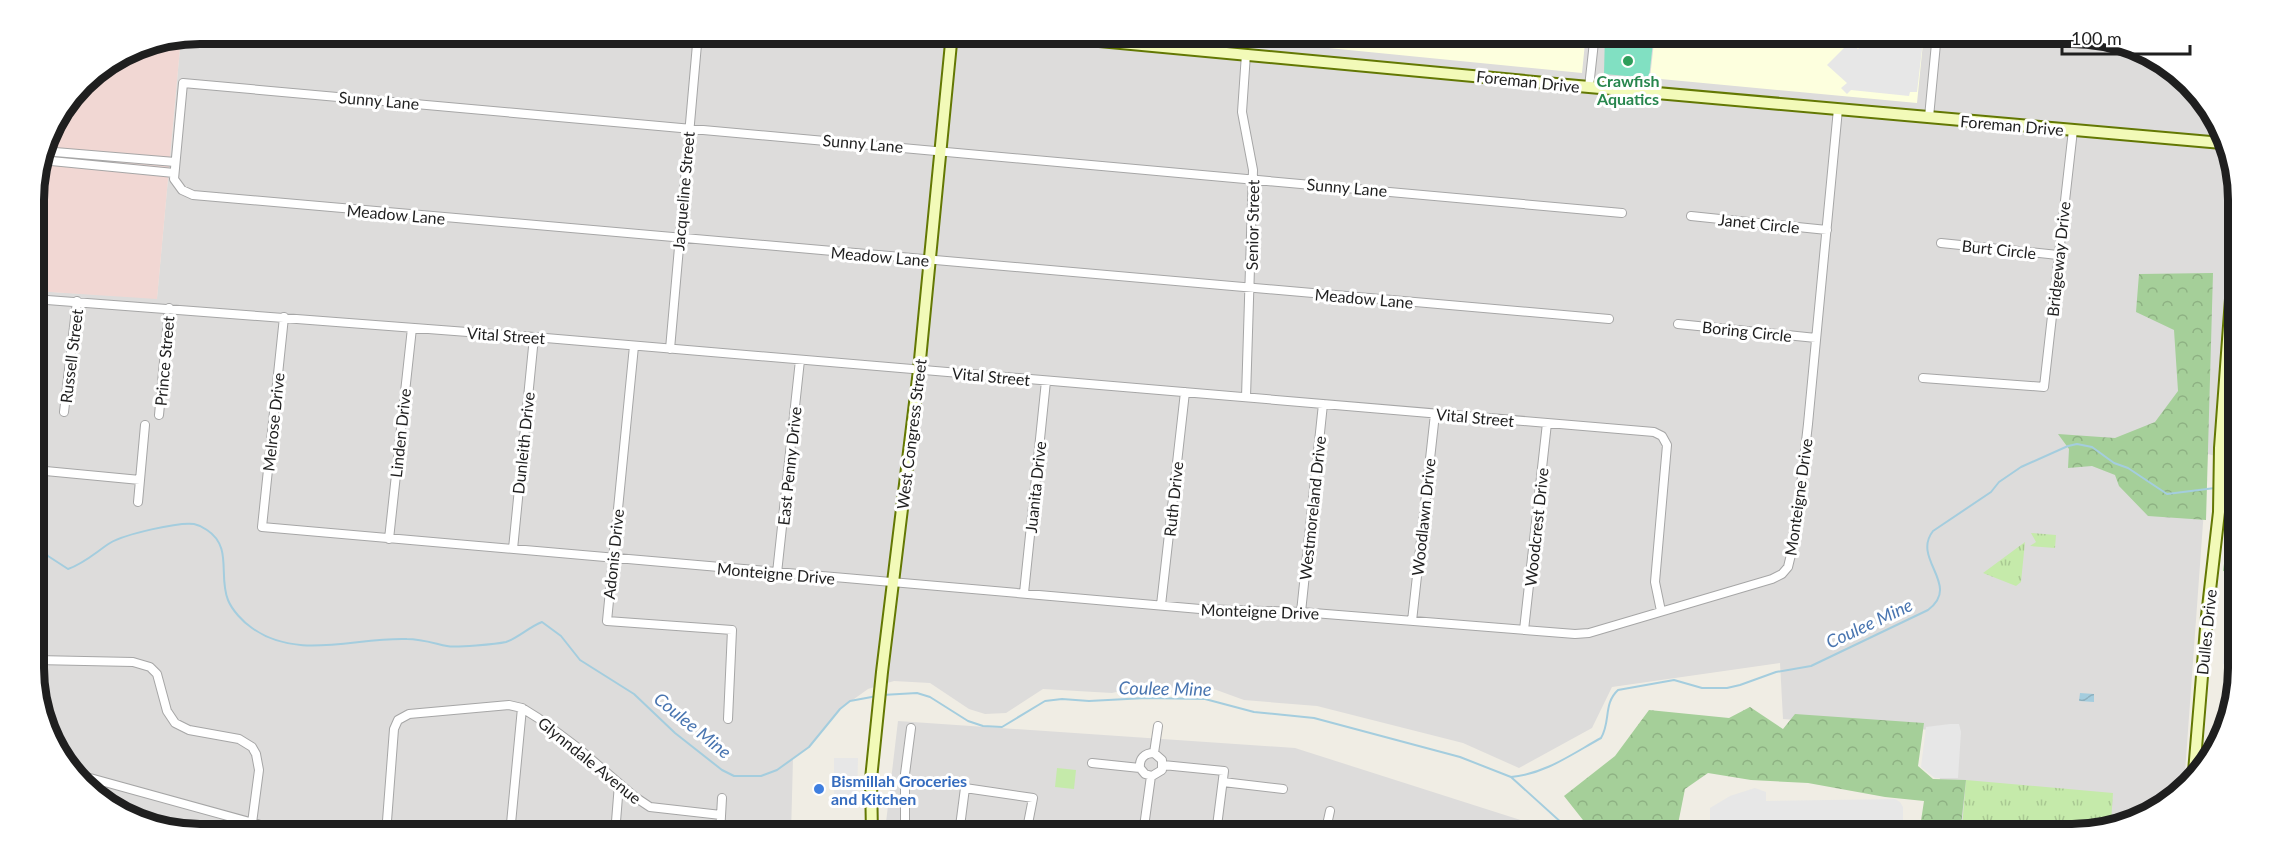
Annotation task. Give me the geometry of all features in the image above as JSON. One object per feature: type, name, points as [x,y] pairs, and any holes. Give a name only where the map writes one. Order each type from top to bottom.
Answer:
[{"type":"street","name":"Jacqueline Street","points":[[670,349],[697,44]]},
{"type":"street","name":"West Congress Street","points":[[872,824],[871,779],[892,582],[920,370],[951,44]]},
{"type":"street","name":"Foreman Drive","points":[[1135,44],[2218,143]]},
{"type":"street","points":[[1589,87],[1594,44]]},
{"type":"street","points":[[1929,117],[1936,44]]},
{"type":"street","name":"Senior Street","points":[[1246,54],[1242,112],[1252,157],[1253,178],[1246,397]]},
{"type":"street","name":"Sunny Lane","points":[[175,162],[183,82],[1622,213]]},
{"type":"street","name":"Monteigne Drive","points":[[262,527],[1161,605],[1244,611],[1301,612],[1575,634],[1589,633],[1772,579],[1782,574],[1788,567],[1797,515],[1838,109]]},
{"type":"street","name":"Bridgeway Drive","points":[[1923,378],[2044,387],[2073,130]]},
{"type":"street","points":[[49,161],[174,173],[175,162],[51,152]]},
{"type":"street","points":[[93,166],[94,156]]},
{"type":"street","name":"Meadow Lane","points":[[174,173],[176,184],[182,190],[206,197],[1609,319]]},
{"type":"street","name":"Janet Circle","points":[[1691,216],[1827,230]]},
{"type":"street","name":"Burt Circle","points":[[1941,243],[2058,255]]},
{"type":"street","name":"Vital Street","points":[[44,299],[534,337],[1654,432],[1665,441],[1667,448],[1654,582],[1661,611]]},
{"type":"street","name":"Russell Street","points":[[64,412],[77,301]]},
{"type":"street","name":"Prince Street","points":[[159,415],[169,308]]},
{"type":"street","name":"Melrose Drive","points":[[262,527],[284,317]]},
{"type":"street","name":"Boring Circle","points":[[1678,324],[1816,338]]},
{"type":"street","name":"Linden Drive","points":[[389,539],[412,328]]},
{"type":"street","name":"Dunleith Drive","points":[[513,549],[534,337]]},
{"type":"street","name":"Adonis Drive","points":[[634,346],[607,621],[732,630],[728,719]]},
{"type":"street","name":"East Penny Drive","points":[[777,573],[800,360]]},
{"type":"street","name":"Dulles Drive","points":[[2195,764],[2207,616],[2219,512],[2220,448],[2228,371]]},
{"type":"street","name":"Juanita Drive","points":[[1024,593],[1046,381]]},
{"type":"street","name":"Ruth Drive","points":[[1161,605],[1185,393]]},
{"type":"street","name":"Westmoreland Drive","points":[[1301,612],[1323,404]]},
{"type":"street","name":"Woodlawn Drive","points":[[1412,621],[1435,414]]},
{"type":"street","name":"Woodcrest Drive","points":[[1524,630],[1547,423]]},
{"type":"street","points":[[138,502],[145,425]]},
{"type":"street","points":[[44,471],[141,480]]},
{"type":"street","points":[[44,660],[133,662],[150,667],[157,674],[167,711],[175,723],[189,730],[239,739],[248,744],[256,754],[259,763],[259,784],[252,823]]},
{"type":"street","name":"Glynndale Avenue","points":[[387,824],[394,729],[400,717],[409,714],[509,705],[522,708],[578,748],[635,797],[657,809],[721,815]]},
{"type":"street","points":[[511,824],[522,708]]},
{"type":"street","points":[[1154,753],[1158,726]]},
{"type":"street","points":[[905,824],[906,774],[911,728]]},
{"type":"street","points":[[1092,763],[1140,768],[1145,774],[1151,776],[1159,773],[1163,765],[1160,757],[1154,753]]},
{"type":"street","points":[[1140,768],[1143,757],[1154,753]]},
{"type":"street","points":[[1163,765],[1224,771],[1217,823]]},
{"type":"street","points":[[1144,823],[1151,776]]},
{"type":"street","points":[[90,778],[256,824]]},
{"type":"street","points":[[1223,782],[1283,789]]},
{"type":"street","points":[[616,824],[619,784]]},
{"type":"street","points":[[960,824],[965,788],[1032,798],[1028,824]]},
{"type":"street","points":[[721,824],[722,798]]},
{"type":"street","points":[[1327,823],[1330,811]]},
{"type":"shaded area","points":[[1288,44],[1585,44],[1582,73]]},
{"type":"shaded area","points":[[1654,44],[1923,44],[1917,103],[1650,78]]},
{"type":"shaded area","points":[[1848,44],[1852,44],[1858,49],[1863,44],[1923,44],[1917,92],[1910,92],[1909,96],[1851,90],[1847,94],[1841,88],[1847,83],[1827,65]]},
{"type":"shaded area","points":[[2083,44],[2103,46],[2123,52],[2159,70],[2190,97],[2208,122],[2217,140],[2227,179],[2228,459],[2208,454],[2185,775],[2150,803],[2132,812],[2103,821],[1936,823],[1944,731],[1783,719],[1780,663],[1612,687],[1592,728],[1519,768],[1463,743],[1317,706],[1244,700],[1211,688],[1133,688],[1112,693],[1043,689],[1006,713],[985,714],[969,709],[930,683],[894,681],[868,689],[840,709],[809,747],[793,759],[791,824],[200,824],[169,821],[149,815],[113,797],[82,770],[70,754],[52,718],[46,698],[44,678],[44,292],[157,298],[180,45]]},
{"type":"shaded area","points":[[180,45],[157,299],[44,292],[44,189],[55,140],[64,121],[89,89],[113,70],[140,55]]},
{"type":"shaded area","points":[[2228,601],[2228,664],[2223,664]]},
{"type":"shaded area","points":[[898,721],[1295,748],[1530,823],[1530,823],[886,824]]},
{"type":"shaded area","points":[[1959,724],[1961,732],[1958,778],[1935,778],[1921,767],[1926,727]]},
{"type":"shaded area","points":[[834,758],[858,758],[857,800],[834,800]]},
{"type":"shaded area","points":[[1755,788],[1766,792],[1766,801],[1895,799],[1903,807],[1903,823],[1710,823],[1710,808],[1730,796]]},
{"type":"green space","name":"Crawfish Aquatics","points":[[1605,44],[1653,44],[1649,78],[1604,74]]},
{"type":"green space","points":[[2213,273],[2206,520],[2148,516],[2119,486],[2115,475],[2092,466],[2068,468],[2069,449],[2058,434],[2115,438],[2155,422],[2178,391],[2174,330],[2136,312],[2139,274]]},
{"type":"green space","points":[[2031,533],[2056,535],[2055,548],[2030,546],[2036,542]]},
{"type":"green space","points":[[2228,534],[2228,572],[2223,571]]},
{"type":"green space","points":[[2025,542],[2021,582],[2016,586],[1983,573]]},
{"type":"green space","points":[[1750,707],[1783,729],[1795,714],[1924,723],[1918,766],[1933,779],[1966,780],[1961,823],[1921,823],[1924,801],[1885,797],[1808,783],[1751,780],[1708,773],[1685,789],[1678,823],[1586,823],[1564,796],[1615,756],[1649,710],[1729,718]]},
{"type":"green space","points":[[1057,768],[1076,770],[1074,789],[1055,787]]},
{"type":"green space","points":[[1966,780],[2113,793],[2111,819],[2103,821],[1962,823]]},
{"type":"water","points":[[2080,693],[2094,694],[2094,702],[2079,701]]},
{"type":"waterway","name":"Coulee Mine","points":[[1511,777],[1547,768],[1601,738],[1610,701],[1618,690],[1674,680],[1702,688],[1727,688],[1740,685],[1776,672],[1811,666],[1928,610],[1937,601],[1940,591],[1939,581],[1928,552],[1928,541],[1933,531],[1991,492],[1999,482],[2021,467],[2068,446],[2077,444],[2092,447],[2114,463],[2128,468],[2167,494],[2215,488]]},
{"type":"waterway","name":"Coulee Mine","points":[[2223,486],[2228,486]]},
{"type":"waterway","name":"Coulee Mine","points":[[44,551],[68,569],[85,561],[110,543],[127,536],[152,529],[194,524],[207,530],[220,545],[225,591],[235,612],[252,628],[270,638],[288,643],[327,645],[407,639],[451,646],[476,646],[506,642],[542,622],[561,636],[580,660],[634,694],[675,733],[722,770],[734,776],[761,776],[777,770],[809,747],[840,709],[850,701],[877,696]]},
{"type":"waterway","name":"Coulee Mine","points":[[882,695],[917,693],[930,697],[968,721],[983,726],[1002,727],[1045,701],[1062,699],[1089,701],[1146,698],[1205,699],[1254,712],[1314,718],[1460,757],[1511,777],[1562,823]]},
{"type":"place","name":"Crawfish Aquatics","points":[[1628,61]]},
{"type":"place","name":"Bismillah Groceries and Kitchen","points":[[819,789]]}]
